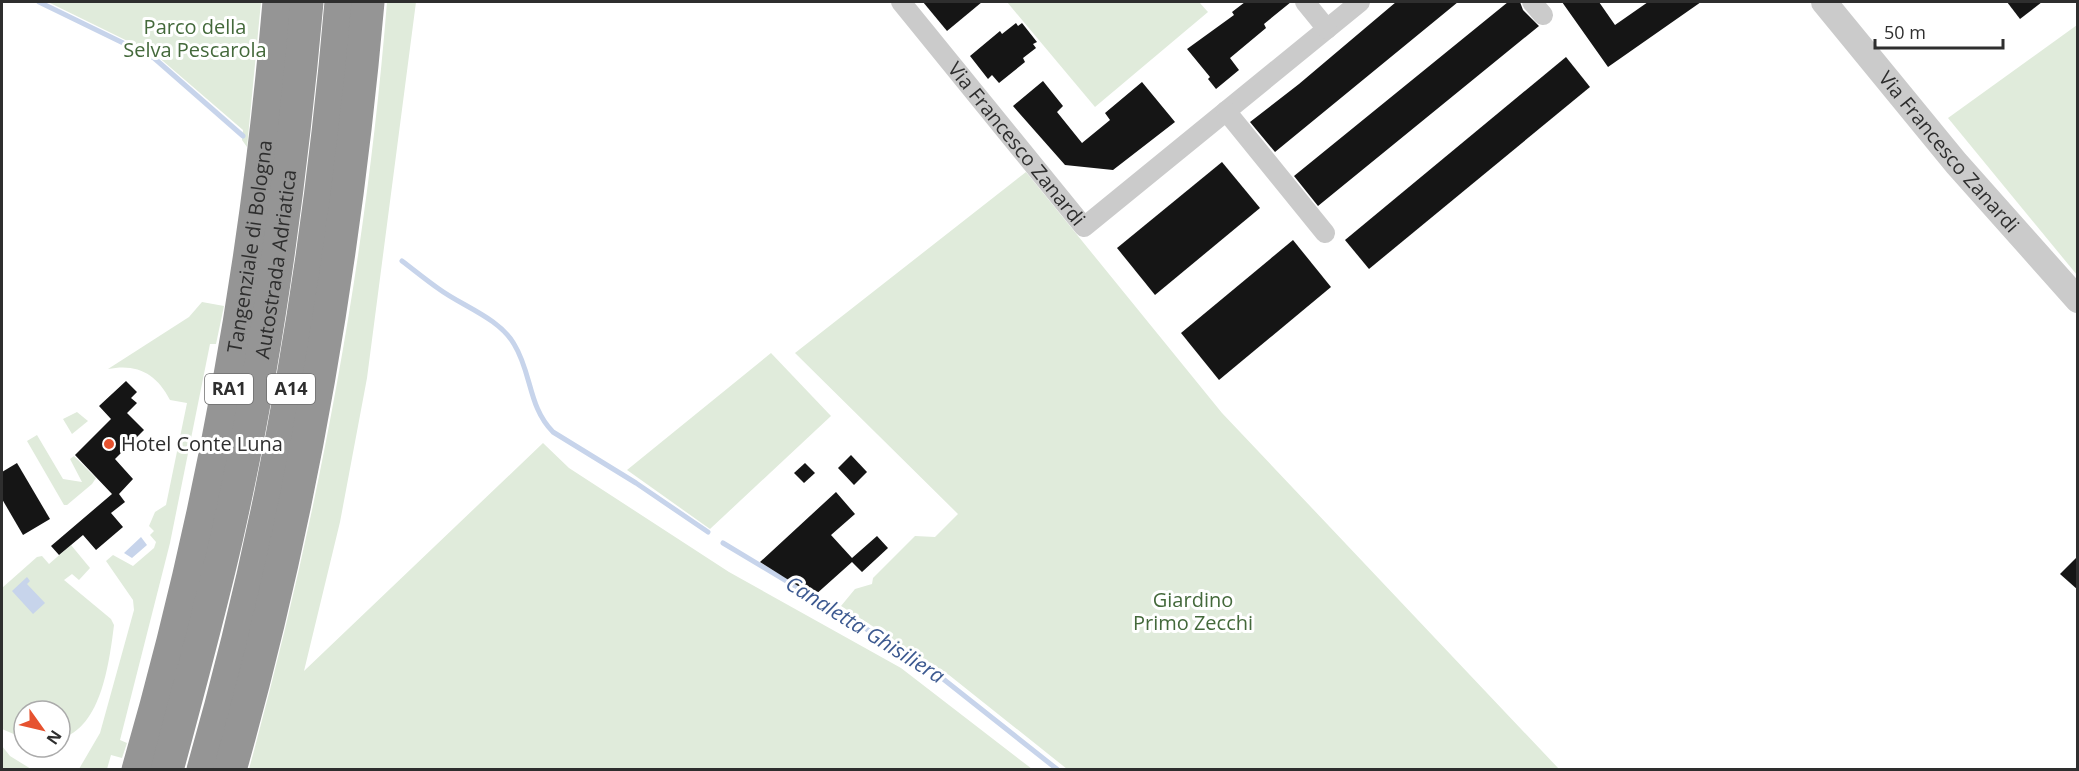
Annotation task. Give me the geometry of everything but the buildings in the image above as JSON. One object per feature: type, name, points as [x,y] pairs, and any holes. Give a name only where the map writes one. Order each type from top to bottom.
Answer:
[{"type":"highway","name":"Tangenziale di Bologna","points":[[138,770],[181,614],[232,370],[259,197],[279,2]]},
{"type":"highway","name":"Autostrada Adriatica","points":[[166,770],[228,534],[256,392],[285,208],[307,2]]},
{"type":"highway","name":"Autostrada Adriatica","points":[[203,770],[240,631],[286,420],[321,196],[341,2]]},
{"type":"highway","points":[[230,770],[267,633],[314,413],[344,227],[368,2]]},
{"type":"street","name":"Via Francesco Zanardi","points":[[901,2],[1084,227],[1360,2]]},
{"type":"street","points":[[1305,2],[1327,29]]},
{"type":"street","name":"Via Francesco Zanardi","points":[[1824,2],[1956,163],[2078,300]]},
{"type":"street","points":[[1226,111],[1325,233]]},
{"type":"green space","name":"Parco della Selva Pescarola","points":[[48,2],[261,2],[247,147],[242,140],[243,130],[156,55]]},
{"type":"green space","points":[[387,2],[416,2],[367,378],[340,522],[304,671],[543,443],[569,468],[729,572],[901,668],[1032,769],[249,769],[297,579],[336,388],[366,196]]},
{"type":"green space","points":[[1007,2],[1199,2],[1208,12],[1095,107]]},
{"type":"green space","points":[[2077,25],[2077,275],[1948,118]]},
{"type":"green space","name":"Giardino Primo Zecchi","points":[[1026,172],[1222,413],[1559,769],[1067,769],[949,675],[841,606],[855,589],[872,584],[873,578],[915,536],[935,537],[958,514],[795,353]]},
{"type":"green space","points":[[202,302],[224,306],[216,344],[210,344],[170,543],[120,740],[127,743],[122,758],[111,755],[107,769],[79,769],[100,733],[134,610],[133,600],[106,561],[113,555],[133,566],[154,548],[156,542],[150,535],[154,531],[149,526],[155,512],[166,505],[187,403],[170,400],[159,383],[145,372],[128,368],[108,369],[189,317]]},
{"type":"green space","points":[[771,353],[831,416],[710,529],[627,470]]},
{"type":"green space","points":[[77,412],[88,421],[72,434],[63,419]]},
{"type":"green space","points":[[37,435],[63,479],[82,482],[70,459],[74,456],[96,478],[67,505],[64,505],[27,441]]},
{"type":"green space","points":[[71,545],[90,568],[79,580],[72,574],[64,580],[111,619],[114,625],[106,675],[99,698],[88,718],[72,733],[72,699],[12,699],[12,733],[2,729],[2,588],[37,557],[42,556],[49,564]]},
{"type":"green space","points":[[2,746],[12,759],[31,769],[2,769]]},
{"type":"water","points":[[141,537],[147,545],[132,558],[124,553]]},
{"type":"water","points":[[27,577],[30,581],[27,584],[45,603],[33,614],[12,591]]},
{"type":"waterway","name":"Canaletta Ghisiliera","points":[[39,2],[154,58],[243,136]]},
{"type":"waterway","name":"Canaletta Ghisiliera","points":[[402,261],[448,295],[490,320],[507,335],[520,355],[539,412],[553,432],[636,483],[708,532]]},
{"type":"waterway","name":"Canaletta Ghisiliera","points":[[723,543],[923,663],[1058,770]]},
{"type":"place","name":"Hotel Conte Luna","points":[[109,444]]}]
